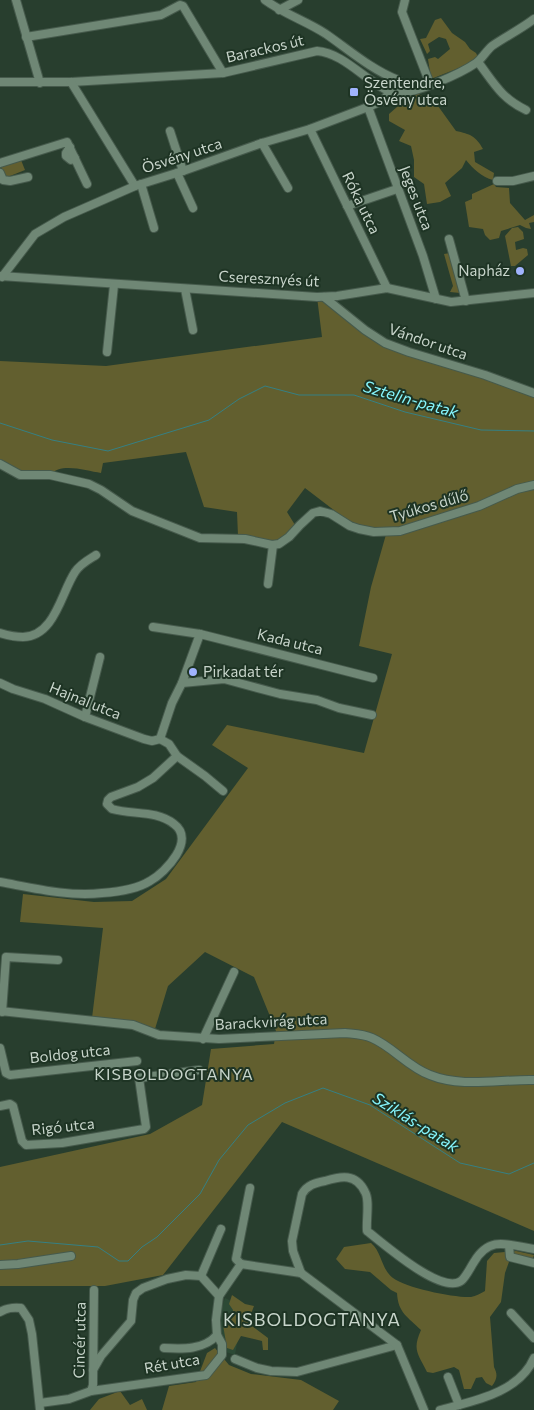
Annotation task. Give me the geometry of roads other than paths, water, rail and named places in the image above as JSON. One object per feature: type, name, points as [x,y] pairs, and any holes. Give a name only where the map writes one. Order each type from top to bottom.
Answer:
[{"type":"street","points":[[16,0],[40,83]]},
{"type":"street","points":[[265,0],[279,10],[324,33],[380,72],[398,80],[399,93]]},
{"type":"street","points":[[279,10],[298,0]]},
{"type":"street","points":[[405,0],[402,12],[430,84]]},
{"type":"street","points":[[26,37],[161,15],[184,6],[223,73]]},
{"type":"street","name":"Barackos út","points":[[0,82],[71,82],[223,73],[309,52],[323,52],[339,59],[373,83],[390,92],[399,93],[430,84],[478,62],[492,46],[534,19]]},
{"type":"street","points":[[478,62],[512,104],[526,110]]},
{"type":"street","points":[[71,82],[138,185],[154,228]]},
{"type":"street","name":"Ösvény utca","points":[[1,276],[35,234],[64,217],[138,185],[262,143],[310,129],[368,107],[384,100],[390,92]]},
{"type":"street","name":"Jeges utca","points":[[368,107],[423,256],[436,299]]},
{"type":"street","name":"Róka utca","points":[[310,129],[387,288]]},
{"type":"street","points":[[170,131],[180,172],[193,208]]},
{"type":"street","points":[[0,163],[67,142],[87,184]]},
{"type":"street","points":[[262,143],[288,188]]},
{"type":"street","points":[[0,173],[3,180],[7,181],[28,177]]},
{"type":"street","points":[[497,181],[513,181],[534,176]]},
{"type":"street","points":[[347,206],[397,189]]},
{"type":"street","points":[[449,239],[466,301]]},
{"type":"street","name":"Cseresznyés út","points":[[1,276],[114,285],[324,296],[387,288],[451,302],[534,293]]},
{"type":"street","points":[[107,352],[114,285]]},
{"type":"street","points":[[185,289],[193,330]]},
{"type":"street","name":"Vándor utca","points":[[324,296],[365,330],[385,343],[534,393]]},
{"type":"street","points":[[0,464],[20,475],[50,475],[89,484],[132,511],[200,538],[245,540],[273,545],[268,584]]},
{"type":"street","name":"Tyúkos dűlő","points":[[273,545],[279,544],[289,537],[313,513],[320,511],[331,514],[350,526],[359,529],[374,532],[400,532],[480,506],[517,489],[534,485]]},
{"type":"street","points":[[0,633],[23,637],[33,635],[46,627],[75,571],[83,563],[96,555]]},
{"type":"street","name":"Kada utca","points":[[153,627],[200,634],[373,678]]},
{"type":"street","points":[[200,634],[182,683],[172,703],[160,739],[169,744],[177,756],[223,791]]},
{"type":"street","points":[[85,717],[100,658]]},
{"type":"street","points":[[182,683],[224,679],[280,694],[317,700],[339,708],[372,715]]},
{"type":"street","name":"Hajnal utca","points":[[0,682],[13,689],[45,699],[85,717],[144,739],[152,741],[160,739]]},
{"type":"street","points":[[0,882],[80,894],[102,893],[131,888],[150,882],[175,857],[183,841],[181,831],[175,825],[156,816],[112,809],[107,804],[111,797],[138,787],[153,778],[177,756]]},
{"type":"street","points":[[1,1012],[6,957],[58,960]]},
{"type":"street","points":[[203,1039],[234,972]]},
{"type":"street","name":"Barackvirág utca","points":[[1,1012],[133,1025],[159,1034],[219,1040],[345,1033],[360,1034],[371,1037],[383,1044],[415,1068],[446,1080],[459,1082],[534,1080]]},
{"type":"street","name":"Boldog utca","points":[[0,1051],[6,1073],[10,1075],[137,1061]]},
{"type":"street","name":"Rigó utca","points":[[0,1106],[10,1104],[13,1106],[22,1141],[26,1145],[62,1142],[144,1129],[146,1127],[139,1078],[199,1070]]},
{"type":"street","points":[[301,1273],[293,1251],[292,1241],[302,1194],[310,1185],[341,1176],[354,1179],[366,1193],[368,1204],[366,1216],[367,1231],[412,1265],[433,1278],[448,1284],[462,1281],[480,1252],[488,1246],[504,1244],[534,1249]]},
{"type":"street","points":[[250,1188],[236,1259],[240,1264],[301,1273],[397,1345],[424,1410]]},
{"type":"street","points":[[201,1276],[221,1229]]},
{"type":"street","points":[[509,1245],[510,1257],[534,1263]]},
{"type":"street","points":[[0,1265],[71,1256]]},
{"type":"street","name":"Rét utca","points":[[91,1391],[206,1375],[222,1356],[222,1344],[217,1335],[216,1320],[219,1296],[240,1264]]},
{"type":"street","points":[[93,1370],[101,1356],[131,1321],[133,1300],[136,1293],[143,1288],[167,1279],[186,1275],[201,1276],[219,1296]]},
{"type":"street","name":"Cincér utca","points":[[91,1391],[94,1290]]},
{"type":"street","points":[[0,1312],[7,1308],[21,1308],[29,1320],[40,1406],[91,1391]]},
{"type":"street","points":[[511,1313],[534,1338]]},
{"type":"street","points":[[164,1348],[188,1349],[211,1342],[217,1335]]},
{"type":"street","points":[[235,1358],[257,1368],[271,1371],[297,1372],[397,1345]]},
{"type":"street","points":[[440,1410],[480,1400],[497,1393],[530,1368],[534,1358]]},
{"type":"street","points":[[448,1377],[459,1405]]},
{"type":"waterway","name":"Sztelin-patak","points":[[0,423],[52,440],[108,451],[209,420],[239,399],[265,386],[299,395],[354,395],[405,412],[481,430],[534,431]]},
{"type":"waterway","name":"Sziklás-patak","points":[[0,1245],[28,1241],[98,1247],[119,1261],[128,1261],[142,1247],[157,1237],[200,1194],[219,1160],[248,1125],[285,1103],[323,1088],[370,1105],[460,1163],[509,1174],[534,1163]]},
{"type":"place","name":"Szentendre, Ösvény utca","points":[[354,92]]},
{"type":"place","name":"Napház","points":[[520,271]]},
{"type":"place","name":"Pirkadat tér","points":[[193,672]]},
{"type":"district","name":"KISBOLDOGTANYA","points":[[174,1074]]},
{"type":"district","name":"KISBOLDOGTANYA","points":[[312,1320]]}]
